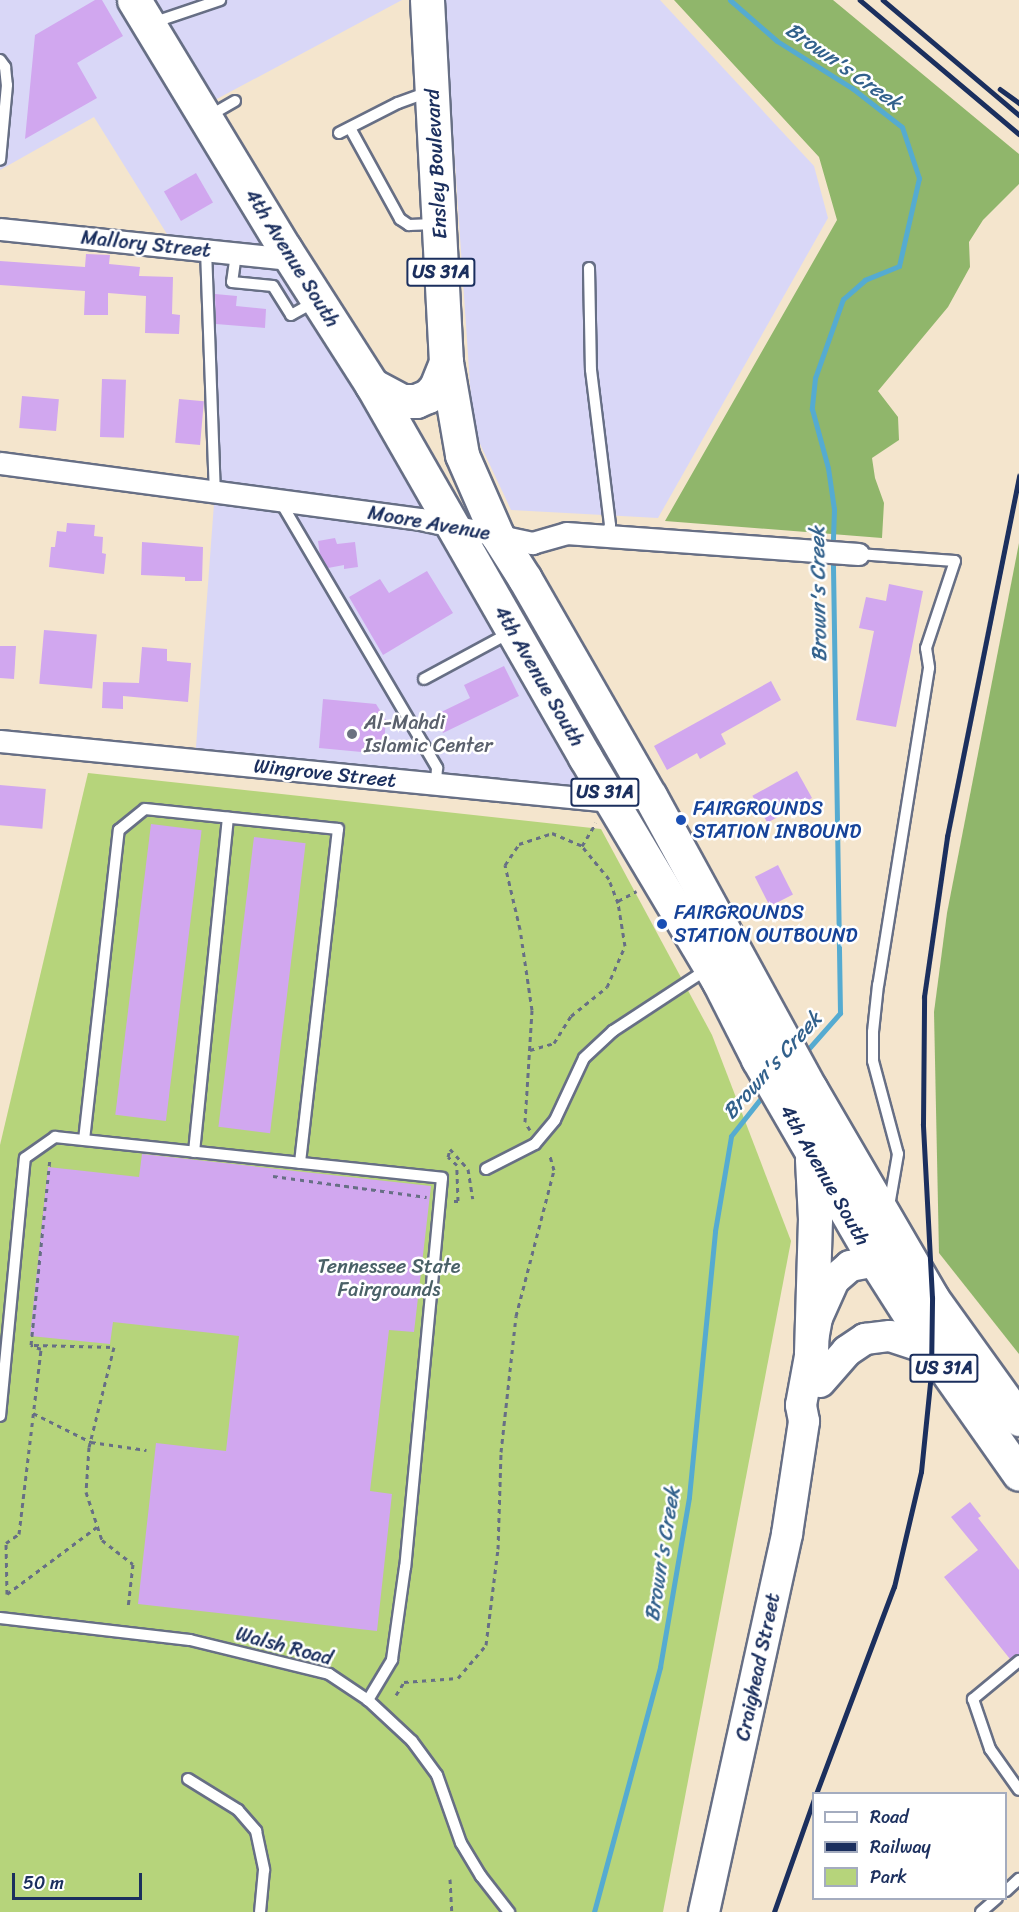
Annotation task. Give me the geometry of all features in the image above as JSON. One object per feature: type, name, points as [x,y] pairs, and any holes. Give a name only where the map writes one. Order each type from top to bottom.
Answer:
[{"type":"main road","name":"Ensley Boulevard","points":[[427,0],[446,363],[462,455],[496,535]]},
{"type":"main road","name":"4th Avenue South","points":[[142,12],[291,259],[372,385],[513,631],[605,810],[723,959]]},
{"type":"main road","points":[[372,385],[402,401],[416,401],[428,396],[436,387],[446,363]]},
{"type":"main road","name":"4th Avenue South","points":[[496,535],[650,796],[723,959],[771,1050],[881,1245],[932,1350],[1019,1474]]},
{"type":"main road","name":"4th Avenue South","points":[[796,1094],[812,1151],[881,1245],[932,1298],[1019,1419]]},
{"type":"main road","points":[[812,1151],[816,1367]]},
{"type":"street","name":"Mallory Street","points":[[0,229],[291,259]]},
{"type":"street","name":"Moore Avenue","points":[[0,464],[278,498],[453,525],[532,543],[566,533],[858,554]]},
{"type":"street","name":"Wingrove Street","points":[[0,741],[436,784],[605,810],[650,796]]},
{"type":"street","name":"Craighead Street","points":[[704,1912],[787,1534],[804,1421],[801,1405],[816,1367],[820,1308],[834,1280],[881,1245]]},
{"type":"street","points":[[816,1367],[865,1339],[890,1336],[932,1350]]},
{"type":"lane","points":[[142,12],[168,15],[220,0]]},
{"type":"lane","points":[[0,60],[5,67],[7,85],[0,160]]},
{"type":"lane","points":[[432,91],[398,103],[345,131],[400,219],[409,225],[439,224]]},
{"type":"lane","points":[[206,118],[235,101]]},
{"type":"lane","points":[[206,250],[215,490]]},
{"type":"lane","points":[[236,254],[232,282],[273,286],[291,315],[318,300]]},
{"type":"lane","points":[[589,268],[591,370],[610,525],[606,536]]},
{"type":"lane","points":[[278,498],[438,768],[436,784]]},
{"type":"lane","points":[[858,554],[955,561],[926,648],[929,668],[874,1020],[873,1061],[898,1154],[881,1245]]},
{"type":"lane","points":[[424,679],[513,631]]},
{"type":"lane","points":[[84,1140],[119,830],[145,809],[338,829],[300,1163]]},
{"type":"lane","points":[[194,1152],[228,818]]},
{"type":"lane","points":[[486,1169],[535,1144],[555,1120],[584,1058],[613,1031],[723,959]]},
{"type":"lane","points":[[0,1416],[25,1158],[55,1137],[442,1178],[403,1579],[392,1660],[368,1700]]},
{"type":"lane","name":"Walsh Road","points":[[0,1618],[190,1640],[329,1674],[368,1700],[412,1741],[436,1775],[462,1843],[480,1876],[509,1912]]},
{"type":"lane","points":[[1019,1661],[973,1699],[990,1749],[1019,1790]]},
{"type":"lane","points":[[188,1779],[238,1809],[256,1831],[264,1869],[260,1912]]},
{"type":"lane","points":[[1007,1889],[1019,1879]]},
{"type":"lane","points":[[981,1912],[996,1900]]},
{"type":"path","points":[[582,846],[605,810]]},
{"type":"path","points":[[530,1050],[554,1043],[572,1016],[607,987],[625,946],[618,901],[609,879],[582,846],[552,833],[519,844],[505,865],[520,929],[532,1010],[525,1122],[530,1131]]},
{"type":"path","points":[[618,901],[642,888]]},
{"type":"path","points":[[446,1200],[458,1202],[458,1165],[448,1156],[450,1149],[468,1169],[473,1199]]},
{"type":"path","points":[[31,1345],[51,1153]]},
{"type":"path","points":[[396,1695],[404,1682],[458,1678],[486,1645],[498,1549],[501,1452],[516,1316],[554,1170],[550,1156]]},
{"type":"path","points":[[272,1176],[435,1198]]},
{"type":"path","points":[[31,1345],[41,1349],[19,1534],[6,1543],[7,1594],[97,1526]]},
{"type":"path","points":[[31,1345],[114,1347],[91,1442],[86,1492],[102,1540],[133,1564],[128,1608]]},
{"type":"path","points":[[33,1413],[91,1442],[146,1450]]},
{"type":"path","points":[[450,1879],[452,1912]]},
{"type":"shaded area","points":[[0,0],[402,0],[200,108],[611,801],[195,760],[215,490],[206,251],[175,247],[94,117],[0,170],[7,85],[0,60]]},
{"type":"shaded area","points":[[444,0],[660,0],[814,166],[828,218],[658,518],[511,510],[473,429]]},
{"type":"green space","points":[[674,0],[833,0],[1019,154],[1019,184],[983,220],[969,242],[970,267],[948,307],[878,391],[898,417],[899,440],[872,458],[875,478],[884,503],[882,538],[665,521],[837,220],[819,157]]},
{"type":"green space","points":[[1019,543],[1019,1354],[939,1253],[934,1012],[947,913]]},
{"type":"green space","name":"Tennessee State Fairgrounds","points":[[88,773],[601,829],[712,1035],[791,1241],[663,1912],[0,1912],[0,1145]]},
{"type":"building","points":[[95,0],[102,0],[123,36],[77,63],[97,98],[25,139],[35,35]]},
{"type":"building","points":[[196,173],[213,202],[181,221],[164,192]]},
{"type":"building","points":[[86,254],[110,255],[109,264],[140,267],[139,276],[173,277],[172,314],[180,315],[179,334],[145,333],[146,296],[108,293],[108,315],[84,315],[85,291],[0,285],[0,261],[85,267]]},
{"type":"building","points":[[215,294],[237,296],[236,306],[266,309],[265,328],[216,324]]},
{"type":"building","points":[[102,379],[126,380],[124,438],[100,437]]},
{"type":"building","points":[[22,396],[59,399],[56,431],[19,428]]},
{"type":"building","points":[[179,399],[204,401],[200,445],[175,443]]},
{"type":"building","points":[[67,523],[95,525],[94,536],[103,537],[102,553],[106,554],[104,574],[49,567],[51,547],[55,547],[57,531],[66,532]]},
{"type":"building","points":[[335,538],[337,544],[355,542],[358,567],[344,569],[344,565],[328,568],[320,555],[318,541]]},
{"type":"building","points":[[142,542],[203,547],[202,581],[185,581],[185,577],[141,575]]},
{"type":"building","points":[[427,571],[453,613],[383,655],[349,597],[380,579],[389,593]]},
{"type":"building","points":[[889,584],[923,591],[896,727],[856,720],[874,631],[859,628],[866,597],[886,601]]},
{"type":"building","points":[[44,630],[97,635],[92,688],[39,684]]},
{"type":"building","points":[[0,646],[16,646],[14,679],[0,678]]},
{"type":"building","points":[[142,647],[167,649],[167,661],[191,663],[188,702],[123,696],[123,709],[102,708],[103,682],[139,683]]},
{"type":"building","points":[[504,666],[519,696],[443,733],[435,715],[470,698],[464,685]]},
{"type":"building","points":[[771,681],[781,700],[721,734],[726,744],[700,759],[697,753],[667,770],[654,746]]},
{"type":"building","name":"Al-Mahdi Islamic Center","points":[[323,699],[376,704],[386,720],[383,754],[319,748]]},
{"type":"building","points":[[797,771],[812,798],[767,823],[752,796]]},
{"type":"building","points":[[0,785],[46,789],[42,829],[0,825]]},
{"type":"building","points":[[151,824],[202,830],[166,1121],[115,1115]]},
{"type":"building","points":[[254,837],[306,843],[270,1133],[218,1127]]},
{"type":"building","points":[[778,865],[793,894],[770,906],[755,877]]},
{"type":"building","points":[[142,1154],[431,1186],[414,1332],[389,1330],[370,1491],[392,1494],[377,1631],[138,1604],[156,1443],[226,1451],[239,1336],[113,1322],[110,1344],[30,1336],[48,1167],[139,1177]]},
{"type":"building","points":[[970,1502],[981,1516],[978,1518],[1019,1570],[1019,1654],[1010,1659],[944,1577],[978,1550],[951,1517]]},
{"type":"waterway","name":"Brown's Creek","points":[[730,0],[777,41],[852,88],[902,127],[919,178],[899,266],[865,280],[843,299],[815,378],[812,409],[828,468],[834,509],[833,547]]},
{"type":"waterway","name":"Brown's Creek","points":[[803,1055],[840,1013],[833,557]]},
{"type":"waterway","name":"Brown's Creek","points":[[594,1912],[660,1667],[689,1497],[715,1231],[731,1136],[765,1093]]},
{"type":"railway","points":[[860,0],[1019,134]]},
{"type":"railway","points":[[883,0],[1019,115]]},
{"type":"railway","points":[[1000,89],[1019,103]]},
{"type":"railway","points":[[817,1792],[894,1587],[921,1472],[931,1374],[932,1298],[923,1124],[924,997],[947,837],[1019,476]]},
{"type":"railway","points":[[774,1912],[812,1805]]},
{"type":"place","name":"Al-Mahdi Islamic Center","points":[[352,734]]},
{"type":"place","name":"FAIRGROUNDS STATION INBOUND","points":[[681,820]]},
{"type":"place","name":"FAIRGROUNDS STATION OUTBOUND","points":[[662,924]]}]
